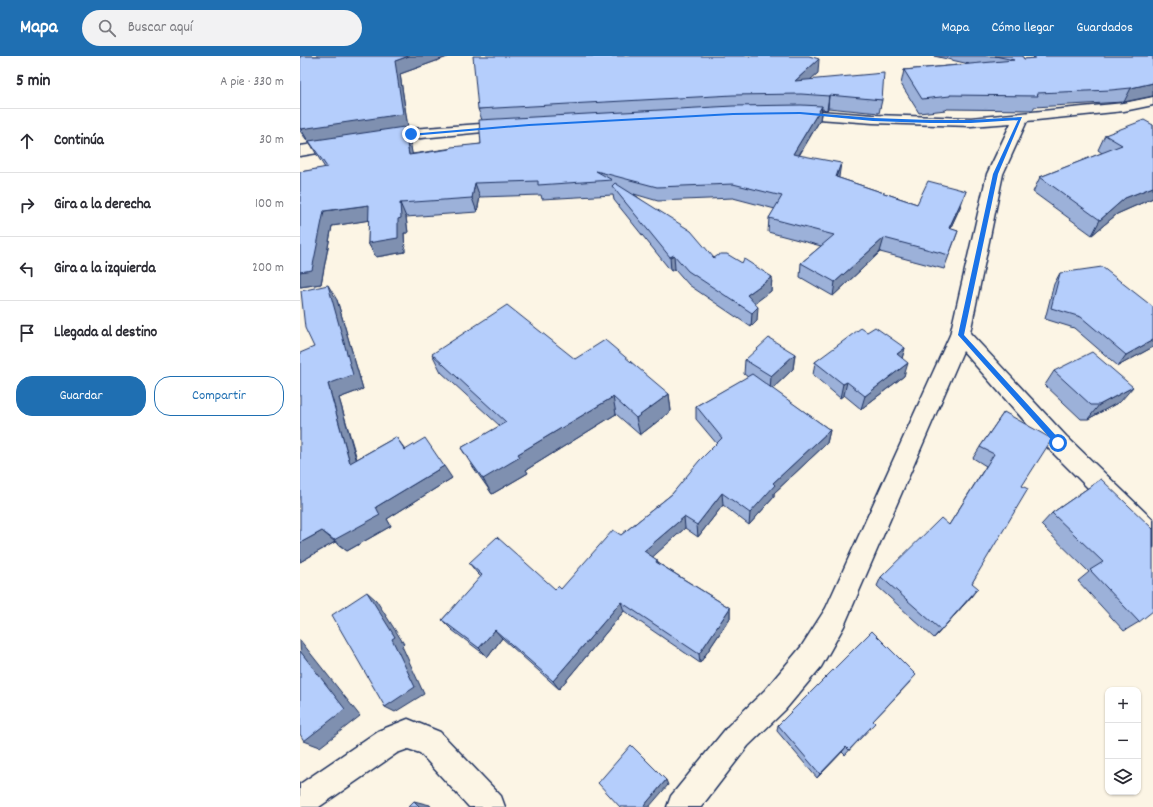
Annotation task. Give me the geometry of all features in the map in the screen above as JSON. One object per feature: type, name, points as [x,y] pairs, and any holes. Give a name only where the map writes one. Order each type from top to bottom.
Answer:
[{"type":"street","points":[[778,113],[800,113],[873,120],[971,122],[1124,107],[1153,101]]},
{"type":"street","points":[[682,807],[738,736],[775,700],[811,657],[835,617],[960,335],[995,174],[1021,118]]},
{"type":"street","points":[[300,151],[411,134],[521,126]]},
{"type":"street","points":[[960,335],[1058,443],[1153,536]]},
{"type":"street","points":[[300,802],[388,741],[408,734],[430,742],[490,807]]},
{"type":"building","points":[[300,56],[409,56],[395,61],[403,114],[301,129]]},
{"type":"building","points":[[473,56],[809,56],[819,59],[795,81],[884,73],[882,100],[801,94],[733,95],[478,109]]},
{"type":"building","points":[[995,56],[1022,56],[1024,59],[1035,58],[1035,56],[1153,56],[1153,83],[1131,88],[1111,90],[1037,93],[1038,96],[950,95],[922,99],[904,70],[1014,60]]},
{"type":"building","points":[[733,106],[822,106],[793,154],[841,163],[836,177],[917,204],[928,181],[966,191],[949,228],[958,231],[949,255],[884,238],[835,282],[801,263],[834,235],[769,218],[782,196],[733,184],[657,187],[596,171],[612,180],[538,185],[538,181],[475,183],[472,198],[400,203],[401,218],[398,219],[398,238],[368,243],[369,205],[324,211],[312,270],[300,272],[300,172],[327,167],[309,141],[404,127],[409,155],[450,149],[451,147],[481,144],[479,120]]},
{"type":"building","points":[[1144,120],[1153,125],[1153,187],[1125,198],[1100,220],[1040,177],[1122,145],[1105,135]]},
{"type":"building","points":[[615,183],[691,231],[714,258],[720,254],[727,254],[742,263],[744,259],[772,277],[747,295],[758,307],[752,313],[688,271],[674,255],[670,257],[612,186]]},
{"type":"building","points":[[1102,267],[1153,307],[1153,340],[1126,355],[1081,317],[1051,308],[1060,273]]},
{"type":"building","points":[[328,285],[353,375],[328,384],[350,463],[396,437],[405,450],[425,438],[444,466],[376,507],[380,515],[334,540],[322,531],[300,543],[300,353],[314,347],[305,328],[301,291]]},
{"type":"building","points":[[507,305],[575,359],[605,340],[669,394],[636,418],[613,397],[518,454],[520,457],[483,479],[461,448],[506,422],[432,354]]},
{"type":"building","points":[[875,327],[905,348],[897,354],[908,363],[865,396],[847,382],[843,384],[815,362],[861,328],[867,332]]},
{"type":"building","points":[[769,338],[795,354],[771,376],[745,360]]},
{"type":"building","points":[[1092,352],[1133,387],[1099,405],[1091,405],[1054,371]]},
{"type":"building","points":[[752,374],[830,430],[773,483],[775,485],[750,513],[722,493],[697,525],[684,517],[644,551],[657,560],[656,562],[730,608],[699,654],[621,602],[553,681],[495,630],[479,648],[442,620],[482,575],[469,563],[497,537],[555,589],[558,586],[561,589],[613,530],[621,535],[672,494],[699,461],[722,438],[696,406]]},
{"type":"building","points":[[1004,412],[1052,439],[1022,486],[1028,489],[972,583],[978,588],[941,630],[881,577],[941,518],[949,525],[994,454],[980,447]]},
{"type":"building","points":[[1101,479],[1153,529],[1153,611],[1139,622],[1090,570],[1103,562],[1052,513]]},
{"type":"building","points":[[367,592],[395,637],[392,639],[415,687],[385,707],[332,615]]},
{"type":"building","points":[[872,631],[916,675],[873,721],[875,723],[849,750],[846,747],[820,774],[778,725]]},
{"type":"building","points":[[300,651],[345,709],[304,741],[300,734]]},
{"type":"building","points":[[631,745],[666,780],[643,807],[620,807],[598,783]]},
{"type":"building","points":[[414,801],[420,807],[408,807]]},
{"type":"route","points":[[411,134],[529,125],[733,114],[800,113],[873,120],[971,122],[1021,118],[995,174],[960,335],[1058,443]]}]
